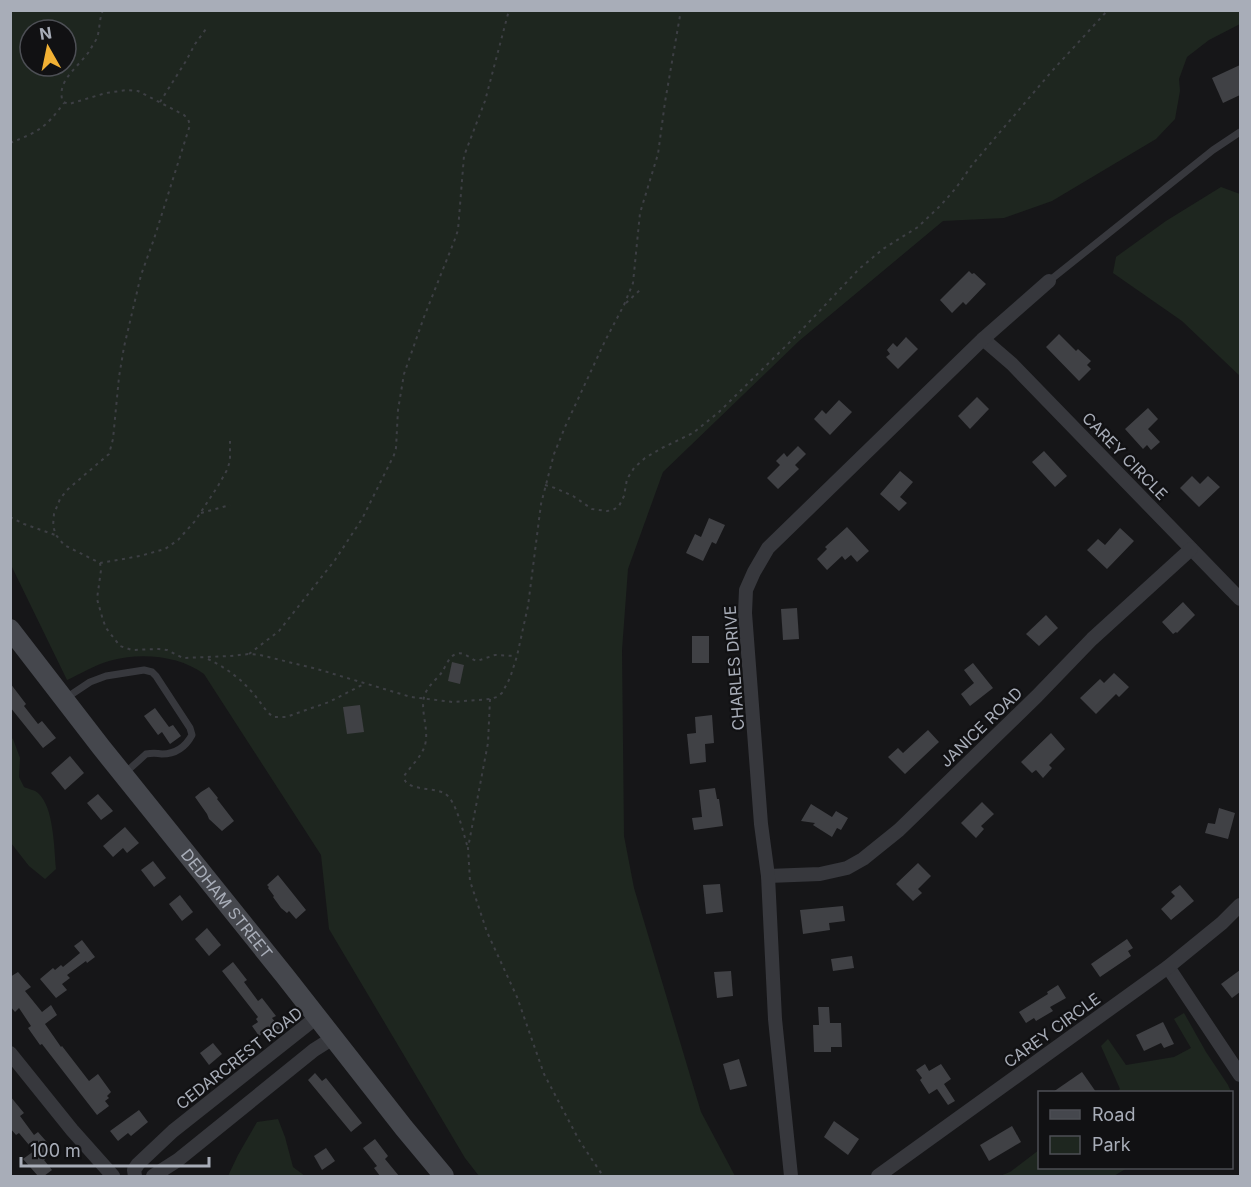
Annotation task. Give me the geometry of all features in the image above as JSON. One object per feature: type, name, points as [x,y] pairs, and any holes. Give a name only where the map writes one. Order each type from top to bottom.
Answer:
[{"type":"main road","name":"DEDHAM STREET","points":[[10,629],[444,1176]]},
{"type":"street","name":"CHARLES DRIVE","points":[[791,1176],[775,1019],[768,876],[761,824],[745,613],[746,590],[768,548],[983,339],[1049,281]]},
{"type":"street","name":"CAREY CIRCLE","points":[[983,339],[1012,364],[1240,598]]},
{"type":"street","name":"JANICE ROAD","points":[[768,876],[820,874],[847,868],[863,859],[899,830],[1037,696],[1092,639],[1191,549]]},
{"type":"street","name":"CAREY CIRCLE","points":[[878,1176],[1168,967],[1240,905]]},
{"type":"street","points":[[1168,967],[1240,1075]]},
{"type":"street","name":"CEDARCREST ROAD","points":[[135,1176],[134,1170],[138,1164],[173,1131],[317,1017]]},
{"type":"street","points":[[153,1176],[178,1160],[314,1050],[333,1038]]},
{"type":"street","points":[[10,1053],[72,1130],[113,1176]]},
{"type":"lane","points":[[1049,281],[1197,163],[1240,132]]},
{"type":"lane","points":[[64,699],[90,682],[106,676],[144,670],[156,676],[190,728],[192,735],[178,750],[171,753],[147,754],[123,774]]},
{"type":"path","points":[[103,10],[97,38],[89,52],[64,82],[61,92],[64,102],[69,104],[92,96],[127,90],[138,91],[184,115],[190,125],[141,275],[124,347],[113,439],[109,454],[67,490],[60,499],[54,514],[53,526],[56,535],[64,545],[100,563],[165,549],[178,540],[201,513],[227,470],[231,452],[230,441]]},
{"type":"path","points":[[249,654],[279,631],[335,560],[362,519],[394,455],[404,374],[424,317],[456,239],[464,156],[485,100],[509,10]]},
{"type":"path","points":[[100,563],[97,599],[106,628],[120,646],[132,650],[168,650],[183,658],[249,654],[274,658],[424,699],[453,702],[497,697],[506,688],[517,656],[528,606],[540,512],[554,454],[604,341],[624,305],[634,277],[640,213],[658,154],[664,102],[681,10]]},
{"type":"path","points":[[545,485],[573,496],[592,508],[607,511],[619,506],[624,496],[627,479],[634,468],[645,458],[693,433],[710,419],[795,337],[858,269],[883,249],[918,227],[941,205],[1052,70],[1108,10]]},
{"type":"path","points":[[160,102],[206,28]]},
{"type":"path","points":[[10,143],[37,132],[52,119],[64,102]]},
{"type":"path","points":[[624,305],[640,290]]},
{"type":"path","points":[[201,513],[230,505]]},
{"type":"path","points":[[10,517],[56,535]]},
{"type":"path","points":[[517,656],[495,655],[477,661],[461,653],[450,657],[437,679],[427,690],[423,712],[425,744],[403,779],[409,786],[436,790],[450,797],[468,848],[470,881],[477,903],[487,932],[517,998],[544,1074],[579,1140],[603,1176]]},
{"type":"path","points":[[205,658],[231,672],[250,688],[273,717],[286,717],[329,702],[365,683]]},
{"type":"path","points":[[468,848],[488,743],[490,699]]},
{"type":"green space","points":[[11,11],[1240,11],[1240,24],[1209,40],[1187,57],[1179,79],[1180,91],[1175,119],[1156,139],[1052,201],[1004,218],[943,221],[799,341],[663,472],[628,569],[622,650],[624,836],[634,888],[701,1112],[735,1176],[479,1176],[465,1158],[329,929],[321,855],[204,674],[171,659],[146,656],[121,658],[104,663],[67,680],[11,565]]},
{"type":"green space","points":[[1221,187],[1240,194],[1240,376],[1182,321],[1113,273],[1116,257],[1166,221]]},
{"type":"green space","points":[[11,738],[20,758],[19,777],[24,787],[37,792],[43,799],[50,818],[56,869],[45,879],[29,866],[11,843]]},
{"type":"green space","points":[[1184,1013],[1231,1091],[1118,1091],[1120,1089],[1101,1046],[1108,1039],[1126,1065],[1174,1057],[1191,1048],[1174,1019]]},
{"type":"green space","points":[[278,1119],[293,1167],[305,1176],[228,1176],[257,1122]]},
{"type":"green space","points":[[1038,1151],[1038,1169],[1125,1169],[1114,1176],[1000,1176],[1010,1172]]},
{"type":"building","points":[[1240,65],[1240,95],[1223,103],[1212,78]]},
{"type":"building","points":[[969,271],[986,284],[966,305],[963,302],[952,313],[940,300]]},
{"type":"building","points":[[1059,334],[1076,351],[1078,349],[1091,361],[1087,365],[1091,369],[1079,381],[1046,347]]},
{"type":"building","points":[[906,337],[918,349],[898,369],[886,357],[890,354],[887,350],[893,343],[897,347]]},
{"type":"building","points":[[977,397],[989,409],[970,429],[958,416]]},
{"type":"building","points":[[839,400],[852,412],[830,435],[814,419],[822,410],[826,414]]},
{"type":"building","points":[[1148,408],[1158,419],[1148,429],[1160,442],[1151,450],[1147,445],[1143,449],[1125,429]]},
{"type":"building","points":[[798,446],[806,454],[795,465],[799,469],[778,489],[767,478],[780,465],[776,461],[784,453],[787,457]]},
{"type":"building","points":[[1044,451],[1067,476],[1055,487],[1032,462]]},
{"type":"building","points":[[900,471],[913,482],[900,497],[907,503],[899,511],[880,494]]},
{"type":"building","points":[[1192,476],[1200,484],[1208,476],[1220,487],[1199,507],[1180,488]]},
{"type":"building","points":[[709,518],[725,525],[716,544],[712,542],[703,561],[686,553],[695,534],[701,537]]},
{"type":"building","points":[[847,527],[869,551],[857,562],[851,555],[845,560],[842,556],[827,570],[817,559],[827,549],[825,547]]},
{"type":"building","points":[[1120,528],[1134,541],[1107,569],[1087,550],[1098,539],[1105,545]]},
{"type":"building","points":[[1183,602],[1195,615],[1177,633],[1173,634],[1162,622]]},
{"type":"building","points":[[797,608],[799,639],[783,640],[781,609]]},
{"type":"building","points":[[1046,615],[1058,628],[1039,646],[1026,634]]},
{"type":"building","points":[[692,636],[709,636],[709,663],[692,663]]},
{"type":"building","points":[[452,662],[464,665],[460,684],[448,681]]},
{"type":"building","points":[[973,663],[993,688],[970,706],[961,694],[974,683],[964,670]]},
{"type":"building","points":[[1114,673],[1129,687],[1119,697],[1116,694],[1096,714],[1080,698],[1100,679],[1104,683]]},
{"type":"building","points":[[10,683],[38,724],[42,721],[56,738],[43,748],[10,707]]},
{"type":"building","points":[[360,705],[364,732],[347,734],[343,707]]},
{"type":"building","points":[[155,708],[169,727],[173,725],[181,736],[170,744],[162,732],[158,735],[144,716]]},
{"type":"building","points":[[712,715],[714,743],[705,744],[706,762],[690,764],[687,734],[696,733],[695,717]]},
{"type":"building","points":[[928,730],[939,742],[905,774],[888,757],[898,748],[903,753]]},
{"type":"building","points":[[1051,733],[1065,749],[1049,765],[1052,768],[1043,778],[1036,770],[1032,773],[1021,762]]},
{"type":"building","points":[[70,756],[84,773],[65,790],[51,773]]},
{"type":"building","points":[[209,787],[234,821],[222,831],[209,819],[195,797]]},
{"type":"building","points":[[715,788],[723,826],[694,830],[692,818],[702,817],[699,790]]},
{"type":"building","points":[[98,794],[113,811],[101,820],[87,803]]},
{"type":"building","points":[[982,802],[994,814],[981,826],[984,829],[976,838],[961,823]]},
{"type":"building","points":[[811,804],[832,817],[836,811],[848,818],[841,830],[837,828],[832,837],[813,825],[815,823],[801,821]]},
{"type":"building","points":[[1219,808],[1235,813],[1228,839],[1205,833],[1208,823],[1215,824]]},
{"type":"building","points":[[125,827],[139,843],[127,853],[123,848],[113,857],[103,846]]},
{"type":"building","points":[[153,861],[166,878],[154,887],[141,870]]},
{"type":"building","points":[[918,863],[931,876],[918,889],[922,893],[913,901],[896,884]]},
{"type":"building","points":[[278,875],[306,910],[296,919],[289,911],[287,913],[281,908],[268,888],[267,885]]},
{"type":"building","points":[[720,884],[723,912],[706,914],[703,885]]},
{"type":"building","points":[[1180,885],[1194,901],[1171,920],[1161,909],[1175,896],[1171,892]]},
{"type":"building","points":[[180,895],[193,912],[182,921],[169,904]]},
{"type":"building","points":[[843,906],[845,921],[829,923],[830,930],[803,934],[800,910]]},
{"type":"building","points":[[207,928],[221,945],[209,956],[195,939]]},
{"type":"building","points":[[1127,939],[1133,948],[1128,951],[1131,956],[1100,977],[1091,964]]},
{"type":"building","points":[[82,940],[95,957],[67,975],[70,978],[62,984],[67,990],[56,998],[40,979],[53,968],[55,970],[61,965],[63,967],[80,953],[74,946]]},
{"type":"building","points":[[852,956],[854,968],[833,971],[831,959]]},
{"type":"building","points":[[233,962],[247,980],[244,982],[258,1001],[262,998],[276,1016],[272,1018],[280,1028],[269,1036],[265,1031],[259,1036],[252,1026],[258,1022],[256,1019],[258,1017],[222,971]]},
{"type":"building","points":[[1240,970],[1240,992],[1232,998],[1221,984]]},
{"type":"building","points":[[731,971],[733,996],[717,998],[714,972]]},
{"type":"building","points":[[18,972],[31,987],[25,991],[42,1012],[51,1005],[57,1015],[45,1024],[61,1047],[89,1081],[98,1074],[111,1092],[105,1101],[109,1106],[97,1115],[42,1044],[40,1045],[28,1028],[31,1026],[19,1008],[15,1012],[10,1006],[10,977]]},
{"type":"building","points":[[1058,985],[1066,998],[1050,1007],[1053,1011],[1036,1021],[1034,1018],[1026,1023],[1019,1012]]},
{"type":"building","points":[[818,1007],[829,1007],[830,1023],[841,1023],[842,1047],[831,1047],[831,1052],[814,1052],[813,1025],[819,1025]]},
{"type":"building","points":[[1163,1022],[1174,1044],[1164,1048],[1161,1043],[1144,1051],[1136,1035]]},
{"type":"building","points":[[213,1043],[222,1054],[209,1065],[200,1053]]},
{"type":"building","points":[[739,1059],[747,1086],[730,1090],[723,1064]]},
{"type":"building","points":[[925,1064],[929,1071],[941,1064],[951,1079],[944,1084],[955,1101],[948,1105],[937,1089],[929,1094],[916,1070]]},
{"type":"building","points":[[1082,1072],[1095,1091],[1054,1091]]},
{"type":"building","points":[[315,1073],[322,1081],[326,1078],[362,1123],[351,1132],[308,1080]]},
{"type":"building","points":[[10,1096],[24,1113],[20,1116],[34,1135],[38,1132],[53,1149],[44,1160],[52,1170],[44,1176],[38,1176],[23,1159],[34,1151],[19,1133],[16,1135],[10,1128]]},
{"type":"building","points":[[139,1110],[148,1122],[131,1136],[128,1133],[118,1141],[110,1131]]},
{"type":"building","points":[[834,1121],[859,1139],[848,1155],[824,1137]]},
{"type":"building","points":[[1012,1126],[1021,1142],[989,1161],[980,1145]]},
{"type":"building","points":[[375,1139],[388,1156],[385,1159],[399,1176],[380,1176],[374,1168],[377,1166],[363,1148]]},
{"type":"building","points":[[326,1148],[335,1161],[322,1170],[314,1156]]}]
